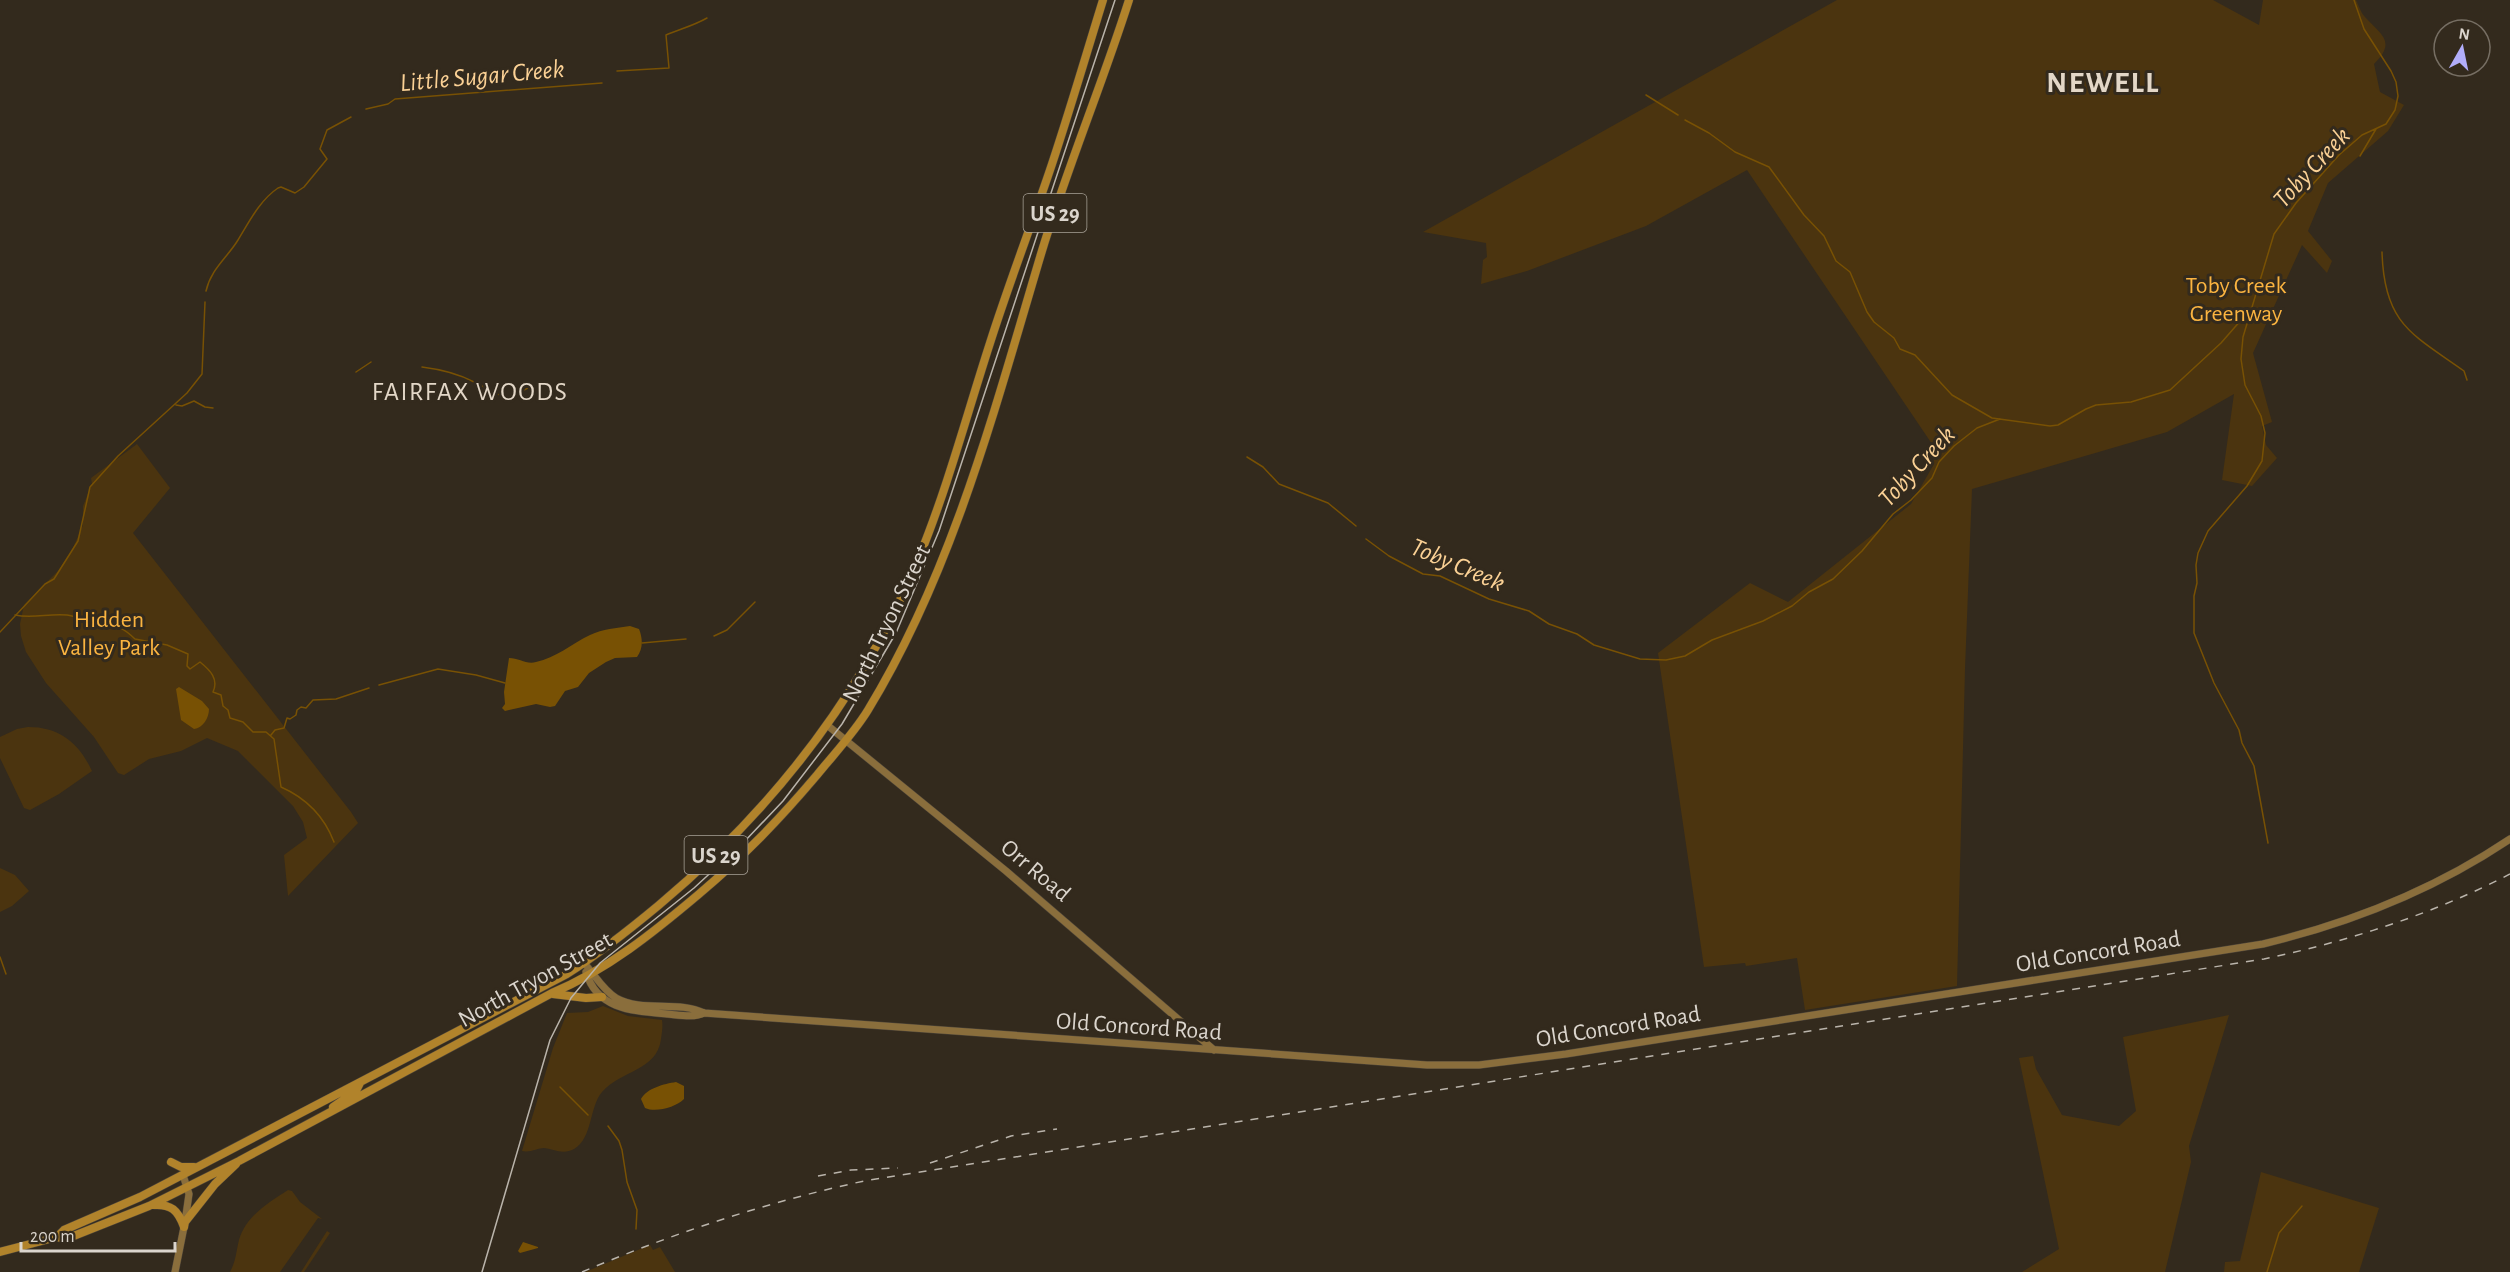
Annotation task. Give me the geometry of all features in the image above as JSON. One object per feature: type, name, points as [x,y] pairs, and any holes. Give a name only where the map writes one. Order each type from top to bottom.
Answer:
[{"type":"main road","name":"North Tryon Street","points":[[57,1237],[64,1230],[126,1204],[521,1000],[584,963],[628,931],[727,844],[784,782],[850,692],[892,618],[920,555],[951,469],[989,346],[1052,166],[1103,0]]},
{"type":"main road","name":"North Tryon Street","points":[[0,1252],[57,1237],[66,1239],[149,1206],[239,1161],[552,993],[591,975],[667,921],[742,858],[781,818],[867,712],[922,606],[949,542],[1013,351],[1056,211],[1130,0]]},
{"type":"main road","points":[[552,993],[586,998],[602,997]]},
{"type":"main road","points":[[318,1119],[356,1091],[360,1083]]},
{"type":"main road","points":[[149,1206],[171,1207],[179,1214],[184,1224],[215,1184],[239,1161]]},
{"type":"main road","points":[[167,1183],[172,1174],[171,1162],[181,1167],[199,1166]]},
{"type":"street","name":"Orr Road","points":[[827,725],[983,851],[1214,1050]]},
{"type":"street","name":"Old Concord Road","points":[[591,975],[609,993],[625,1002],[692,1009],[704,1013],[1427,1065],[1504,1063],[2233,950],[2308,933],[2365,914],[2458,872],[2510,839]]},
{"type":"street","name":"Old Concord Road","points":[[584,963],[602,997],[615,1006],[630,1011],[694,1016],[704,1013]]},
{"type":"street","points":[[175,1272],[189,1197],[183,1175]]},
{"type":"green space","name":"Toby Creek Greenway","points":[[1837,0],[2213,0],[2259,25],[2263,0],[2356,0],[2362,14],[2384,39],[2385,49],[2374,64],[2380,92],[2404,105],[2388,131],[2328,183],[2308,231],[2332,261],[2327,273],[2302,245],[2253,353],[2272,422],[2262,426],[2266,445],[2277,458],[2252,486],[2222,480],[2234,394],[2167,432],[1972,489],[1957,986],[1805,1010],[1797,958],[1746,966],[1745,963],[1704,967],[1658,653],[1750,583],[1788,602],[1911,504],[1934,464],[1932,444],[1747,170],[1646,226],[1527,271],[1481,284],[1483,260],[1487,257],[1486,243],[1423,232]]},
{"type":"green space","name":"Hidden Valley Park","points":[[137,444],[170,488],[133,533],[358,823],[288,896],[284,855],[307,838],[303,822],[293,806],[238,751],[207,738],[181,751],[149,759],[124,775],[118,773],[94,737],[46,683],[26,652],[20,624],[24,605],[58,571],[72,550],[83,525],[83,506],[92,484],[91,478]]},
{"type":"green space","points":[[28,727],[50,730],[67,738],[81,752],[92,771],[59,794],[30,810],[24,808],[0,758],[0,737],[17,729]]},
{"type":"green space","points":[[0,868],[15,875],[29,891],[12,906],[0,912]]},
{"type":"green space","points":[[603,1006],[628,1016],[662,1020],[662,1034],[658,1050],[646,1064],[619,1079],[602,1092],[585,1138],[574,1149],[566,1152],[544,1148],[522,1151],[553,1048],[567,1013],[588,1012]]},
{"type":"green space","points":[[2229,1015],[2189,1146],[2191,1162],[2165,1272],[2022,1272],[2059,1249],[2019,1058],[2033,1056],[2036,1069],[2062,1115],[2119,1126],[2136,1111],[2123,1037]]},
{"type":"green space","points":[[2261,1172],[2379,1208],[2359,1272],[2224,1272],[2225,1262],[2240,1261]]},
{"type":"green space","points":[[288,1190],[292,1191],[300,1202],[322,1219],[318,1218],[280,1272],[230,1272],[242,1231],[252,1217]]},
{"type":"green space","points":[[327,1231],[330,1233],[304,1272],[301,1272]]},
{"type":"green space","points":[[650,1245],[653,1250],[660,1247],[675,1272],[585,1272]]},
{"type":"shaded area","points":[[630,626],[639,629],[641,636],[642,644],[637,657],[615,658],[606,662],[589,673],[578,687],[565,691],[555,706],[536,704],[505,711],[502,708],[505,704],[504,692],[509,658],[529,663],[536,662],[595,633]]},
{"type":"shaded area","points":[[179,687],[202,701],[209,709],[205,722],[200,727],[194,729],[181,720],[176,689]]},
{"type":"shaded area","points":[[676,1082],[684,1086],[684,1099],[666,1108],[655,1110],[645,1108],[641,1099],[647,1092],[661,1085]]},
{"type":"shaded area","points":[[523,1242],[538,1248],[520,1253],[518,1251]]},
{"type":"waterway","points":[[2268,843],[2254,766],[2242,743],[2239,730],[2214,683],[2194,633],[2196,565],[2198,553],[2208,531],[2247,486],[2262,461],[2265,433],[2261,416],[2245,385],[2241,359],[2243,337],[2274,234],[2296,203],[2339,155],[2362,135],[2386,124],[2395,110],[2398,96],[2396,82],[2364,29],[2354,0]]},
{"type":"waterway","name":"Little Sugar Creek","points":[[617,71],[669,68],[666,35],[707,18]]},
{"type":"waterway","name":"Little Sugar Creek","points":[[366,109],[388,104],[395,99],[602,83]]},
{"type":"waterway","points":[[1646,95],[1678,115]]},
{"type":"waterway","name":"Little Sugar Creek","points":[[206,291],[215,270],[234,246],[260,205],[278,188],[281,187],[295,193],[304,187],[327,159],[320,149],[327,130],[351,117]]},
{"type":"waterway","points":[[1685,120],[1709,133],[1735,152],[1769,167],[1804,215],[1824,236],[1836,261],[1850,272],[1867,312],[1874,322],[1894,338],[1900,349],[1915,355],[1952,395],[1992,418],[2050,426],[2058,425],[2096,405],[2131,402],[2170,390],[2221,343],[2249,311]]},
{"type":"waterway","points":[[2360,156],[2376,129]]},
{"type":"waterway","points":[[2382,252],[2388,296],[2395,312],[2416,336],[2464,371],[2467,380]]},
{"type":"waterway","name":"Little Sugar Creek","points":[[0,632],[45,584],[54,579],[78,541],[90,487],[118,456],[187,393],[202,374],[205,302]]},
{"type":"waterway","points":[[356,372],[371,362]]},
{"type":"waterway","points":[[422,367],[462,377],[513,400],[522,391],[532,386]]},
{"type":"waterway","points":[[176,405],[182,406],[194,401],[205,407],[213,408]]},
{"type":"waterway","name":"Toby Creek","points":[[1366,539],[1389,556],[1423,574],[1440,576],[1489,599],[1529,611],[1549,624],[1577,634],[1594,645],[1640,659],[1666,660],[1685,656],[1712,640],[1763,621],[1792,606],[1809,592],[1833,579],[1862,551],[1893,514],[1911,500],[1932,478],[1939,462],[1954,446],[1977,428],[2000,419]]},
{"type":"waterway","name":"Toby Creek","points":[[1247,457],[1263,467],[1279,484],[1328,503],[1356,526]]},
{"type":"waterway","points":[[714,636],[727,630],[755,602]]},
{"type":"waterway","points":[[15,615],[72,616],[93,625],[121,628],[135,639],[167,645],[188,654],[187,666],[190,669],[200,662],[213,675],[215,683],[213,692],[221,695],[223,706],[228,710],[230,718],[243,722],[253,732],[266,732],[274,739],[281,787],[290,791],[313,809],[325,824],[334,842]]},
{"type":"waterway","points":[[642,643],[686,639]]},
{"type":"waterway","points":[[379,685],[438,669],[476,675],[505,683]]},
{"type":"waterway","points":[[271,735],[275,730],[284,728],[287,718],[290,719],[296,715],[297,710],[301,707],[306,708],[313,700],[336,699],[369,688]]},
{"type":"waterway","points":[[0,957],[6,974]]},
{"type":"waterway","points":[[560,1087],[588,1115]]},
{"type":"waterway","points":[[608,1126],[619,1141],[622,1150],[627,1182],[637,1210],[636,1229]]},
{"type":"waterway","points":[[2267,1272],[2279,1233],[2302,1206]]},
{"type":"tram line","points":[[482,1272],[550,1040],[571,998],[600,963],[694,888],[743,843],[783,801],[842,724],[896,633],[939,531],[1115,0]]},
{"type":"railway","points":[[582,1272],[651,1244],[721,1220],[864,1181],[2264,959],[2327,944],[2390,925],[2451,902],[2510,874]]},
{"type":"railway","points":[[930,1163],[1011,1136],[1057,1129]]},
{"type":"railway","points":[[818,1176],[851,1170],[898,1168]]},
{"type":"district","name":"NEWELL","points":[[2103,82]]},
{"type":"district","name":"FAIRFAX WOODS","points":[[470,391]]}]
